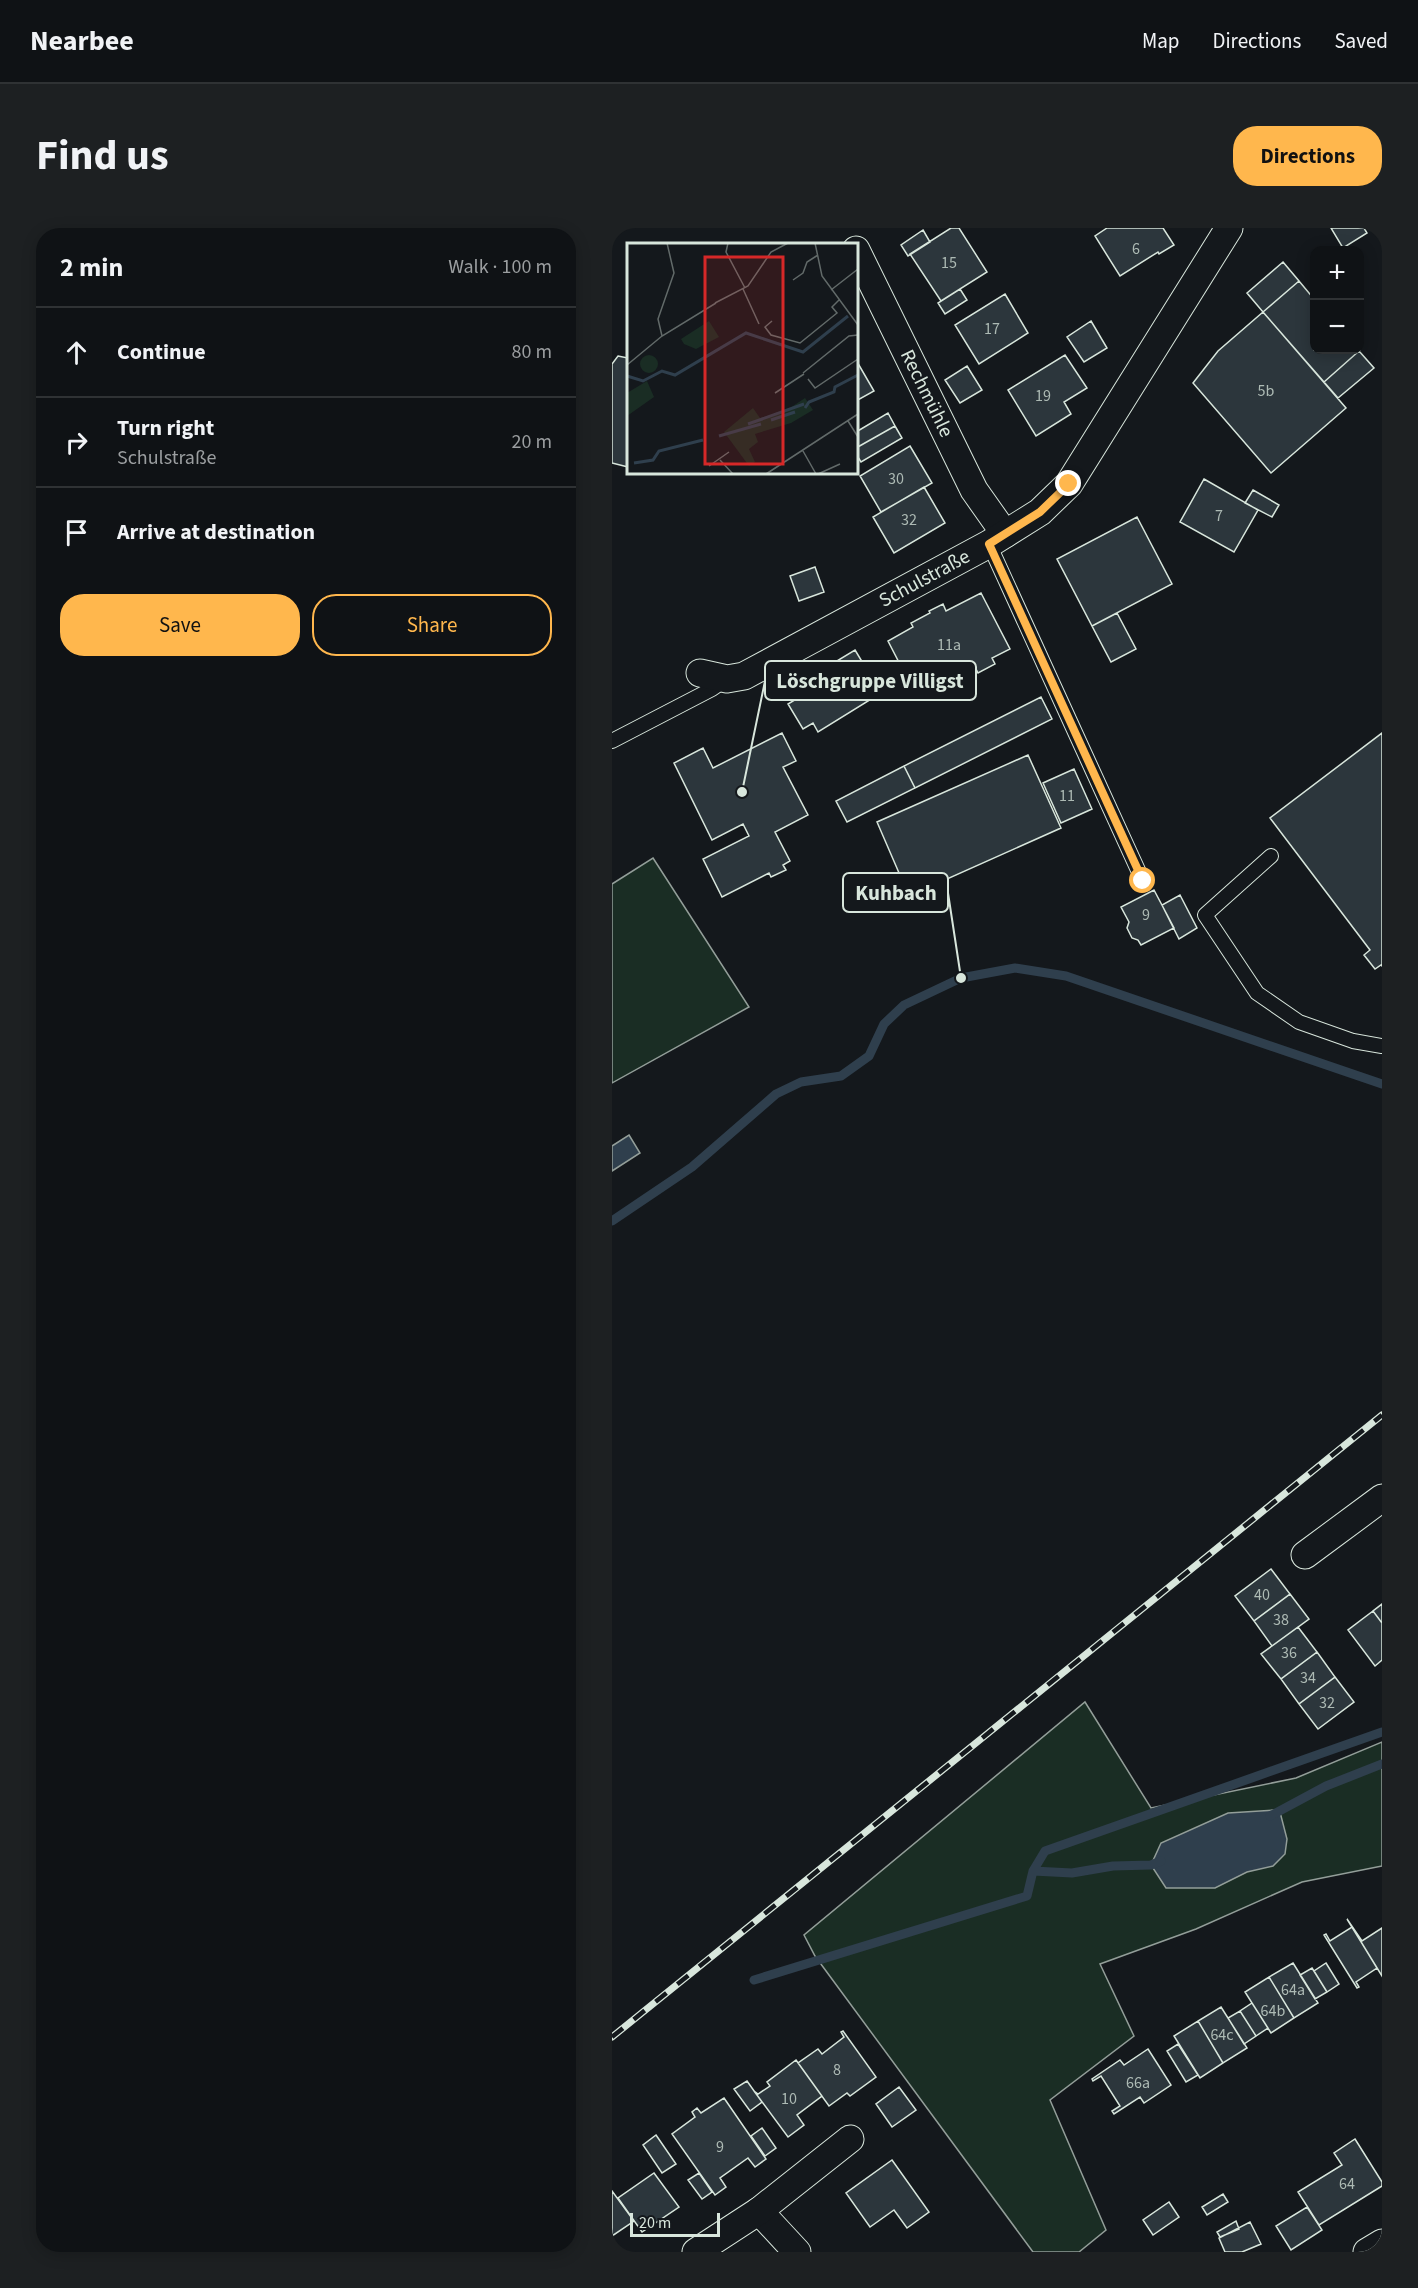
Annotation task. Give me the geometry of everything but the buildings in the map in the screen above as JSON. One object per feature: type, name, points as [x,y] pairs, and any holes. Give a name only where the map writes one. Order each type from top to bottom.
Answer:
[{"type":"street","points":[[846,228],[854,243]]},
{"type":"street","name":"Schulstraße","points":[[727,679],[744,676],[997,539],[1040,512],[1069,484],[1229,228]]},
{"type":"street","name":"Rechmühle","points":[[858,253],[997,539]]},
{"type":"street","points":[[700,673],[727,679]]},
{"type":"street","points":[[1305,1555],[1382,1498]]},
{"type":"street","points":[[696,2252],[759,2211],[850,2139]]},
{"type":"street","points":[[759,2211],[797,2252]]},
{"type":"street","points":[[1366,2252],[1382,2243]]},
{"type":"lane","points":[[997,539],[1143,881]]},
{"type":"lane","name":"Schulstraße","points":[[612,741],[727,679]]},
{"type":"lane","points":[[1271,856],[1205,915],[1257,993],[1299,1022],[1353,1041],[1382,1046]]},
{"type":"green space","points":[[653,858],[749,1007],[612,1083],[612,884]]},
{"type":"green space","points":[[1085,1702],[1151,1808],[1296,1778],[1382,1742],[1382,1866],[1302,1882],[1196,1929],[1100,1964],[1134,2036],[1050,2100],[1106,2230],[1079,2252],[1033,2252],[815,1956],[804,1935]]},
{"type":"water","points":[[629,1135],[640,1153],[612,1171],[612,1146]]},
{"type":"water","points":[[1274,1810],[1280,1812],[1287,1839],[1285,1854],[1273,1866],[1247,1872],[1215,1888],[1166,1888],[1151,1865],[1161,1843],[1228,1813]]},
{"type":"waterway","points":[[612,1221],[692,1167],[776,1094],[801,1082],[841,1076],[869,1056],[884,1024],[904,1005],[961,978],[1015,968],[1066,976],[1382,1084]]},
{"type":"waterway","points":[[1033,1871],[1045,1851],[1382,1732]]},
{"type":"waterway","points":[[1270,1816],[1326,1786],[1382,1764]]},
{"type":"waterway","points":[[754,1980],[1027,1896],[1033,1871],[1072,1873],[1113,1866],[1151,1865],[1161,1861]]},
{"type":"railway","points":[[612,2037],[1382,1415]]},
{"type":"place","name":"Löschgruppe Villigst","points":[[742,792]]},
{"type":"place","name":"Kuhbach","points":[[961,978]]},
{"type":"route","points":[[1069,484],[1040,512],[989,544],[1143,881]]}]
